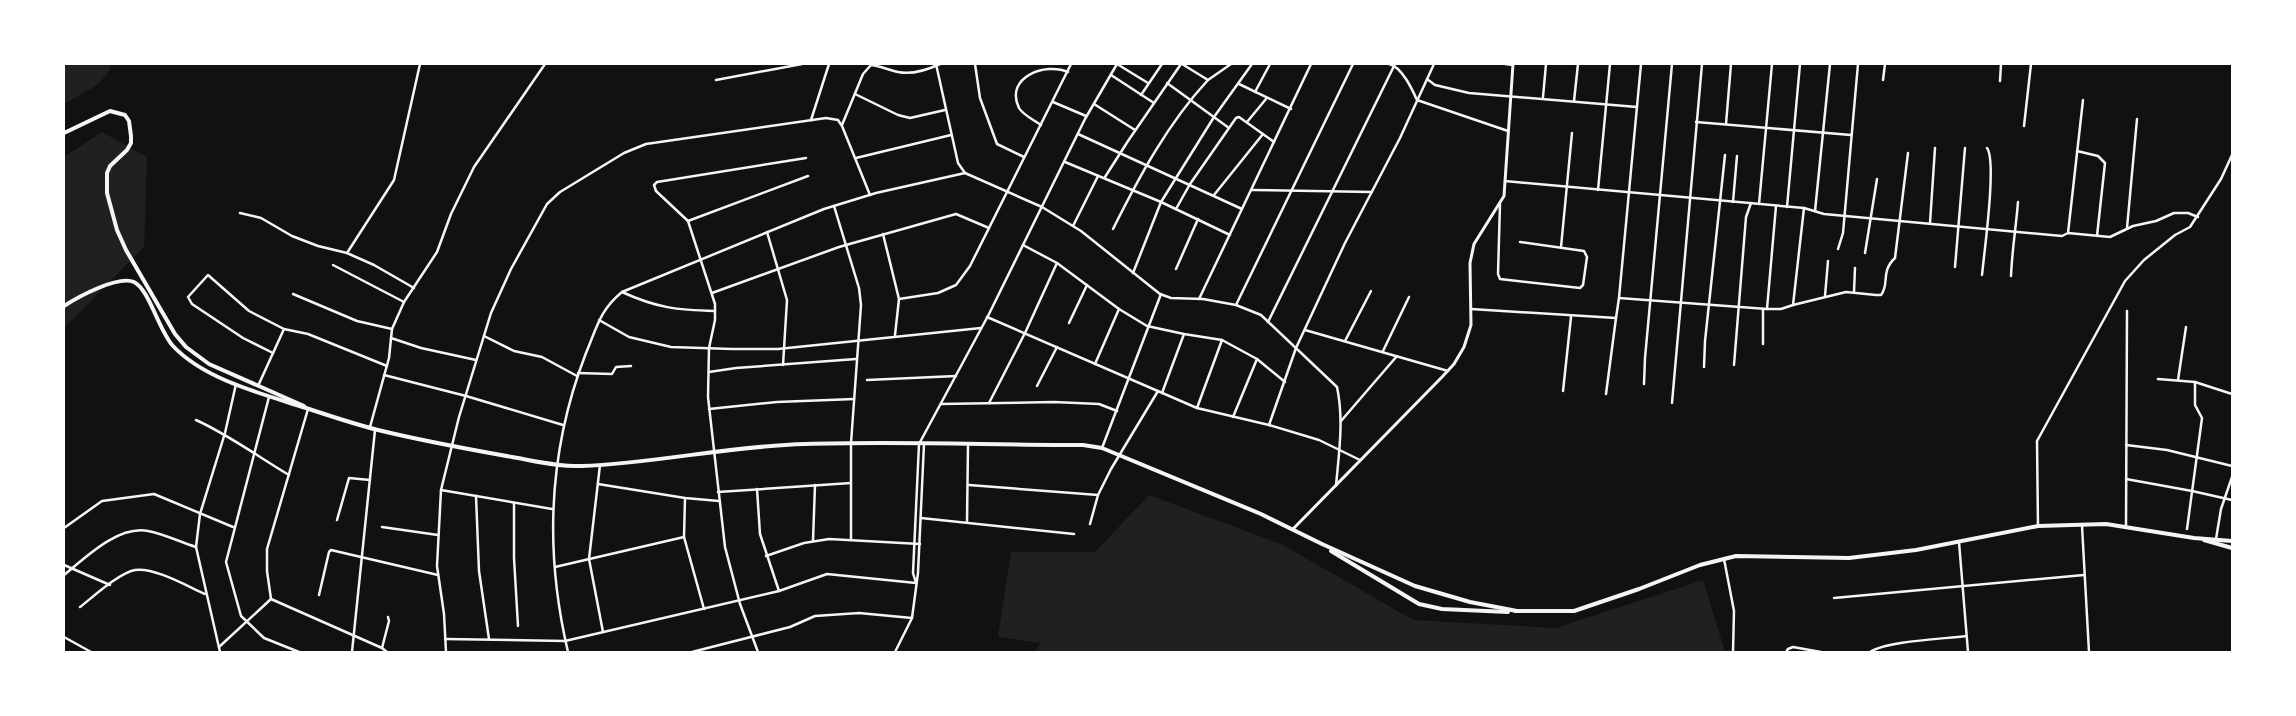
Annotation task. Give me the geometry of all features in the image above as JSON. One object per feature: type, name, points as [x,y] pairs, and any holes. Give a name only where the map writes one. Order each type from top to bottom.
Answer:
[{"type":"highway","points":[[64,133],[110,111],[125,115],[128,121],[131,143],[127,150],[110,166],[106,183],[117,230],[126,250],[175,334],[186,347],[209,364],[295,401],[308,409]]},
{"type":"highway","points":[[64,306],[85,294],[116,282],[127,280],[134,282],[145,293],[165,336],[175,348],[214,374],[236,384],[269,397],[376,430],[451,446],[558,465],[600,465],[661,460],[714,452],[802,444],[1083,445],[1102,448],[1294,528],[1404,597],[1419,604],[1442,610],[1574,611],[1639,589],[1700,565],[1736,556],[1849,558],[1916,550],[2038,526],[2082,524],[2126,527],[2194,538],[2232,548]]},
{"type":"highway","points":[[2194,538],[2232,540]]},
{"type":"highway","points":[[1322,544],[1415,586],[1470,602],[1518,611]]},
{"type":"main road","points":[[1294,528],[1448,371],[1464,347],[1471,325],[1470,262],[1474,244],[1504,196],[1513,64]]},
{"type":"street","points":[[347,253],[394,180],[420,64]]},
{"type":"street","points":[[370,428],[387,366],[392,329],[404,302],[437,252],[451,214],[474,167],[545,64]]},
{"type":"street","points":[[716,80],[802,64]]},
{"type":"street","points":[[811,120],[829,64]]},
{"type":"street","points":[[842,126],[863,74],[870,64],[897,72],[912,73],[940,64]]},
{"type":"street","points":[[975,64],[980,98],[997,144],[1024,157]]},
{"type":"street","points":[[899,299],[938,294],[956,285],[970,266],[1071,64]]},
{"type":"street","points":[[916,583],[913,573],[922,444],[1065,162],[1086,116],[1117,64],[1148,84]]},
{"type":"street","points":[[1141,95],[1162,64]]},
{"type":"street","points":[[1106,177],[1135,130],[1182,64],[1208,80]]},
{"type":"street","points":[[1113,229],[1147,165],[1190,100],[1208,80],[1231,64]]},
{"type":"street","points":[[1133,273],[1161,202],[1214,117],[1251,65],[1247,64]]},
{"type":"street","points":[[1255,92],[1270,64]]},
{"type":"street","points":[[1199,299],[1311,64]]},
{"type":"street","points":[[1236,305],[1353,64]]},
{"type":"street","points":[[1389,64],[1395,64]]},
{"type":"street","points":[[1395,64],[1409,84],[1417,100],[1508,131]]},
{"type":"street","points":[[1268,322],[1395,64]]},
{"type":"street","points":[[1269,425],[1286,383],[1296,348],[1345,242],[1372,192],[1434,64]]},
{"type":"street","points":[[1504,64],[1513,64]]},
{"type":"street","points":[[1543,97],[1546,64]]},
{"type":"street","points":[[1574,101],[1578,64]]},
{"type":"street","points":[[1598,190],[1610,64]]},
{"type":"street","points":[[1606,394],[1619,298],[1641,64]]},
{"type":"street","points":[[1644,384],[1672,64]]},
{"type":"street","points":[[1672,403],[1702,64]]},
{"type":"street","points":[[1726,124],[1732,64]]},
{"type":"street","points":[[1759,204],[1772,64]]},
{"type":"street","points":[[1787,207],[1800,64]]},
{"type":"street","points":[[1815,211],[1830,64]]},
{"type":"street","points":[[1838,249],[1843,233],[1843,215],[1858,64]]},
{"type":"street","points":[[1883,80],[1885,64]]},
{"type":"street","points":[[2000,81],[2001,64]]},
{"type":"street","points":[[2024,126],[2031,64]]},
{"type":"street","points":[[936,65],[958,163],[965,173],[1042,207],[1073,226],[1161,294],[1171,298],[1199,299],[1236,305],[1261,314],[1337,387],[1341,421],[1336,486]]},
{"type":"street","points":[[1040,125],[1020,108],[1016,95],[1017,86],[1032,72],[1058,68],[1068,72]]},
{"type":"street","points":[[1111,74],[1154,103]]},
{"type":"street","points":[[1427,79],[1435,85],[1469,93],[1543,97],[1637,107]]},
{"type":"street","points":[[1167,83],[1229,128]]},
{"type":"street","points":[[1239,84],[1290,109]]},
{"type":"street","points":[[855,94],[898,115],[910,118],[946,110]]},
{"type":"street","points":[[1247,122],[1266,98]]},
{"type":"street","points":[[2068,233],[2083,100]]},
{"type":"street","points":[[1053,101],[1086,116]]},
{"type":"street","points":[[1093,104],[1135,130]]},
{"type":"street","points":[[1176,209],[1190,184],[1236,118],[1239,117],[1247,122],[1274,142]]},
{"type":"street","points":[[446,652],[438,575],[441,490],[451,446],[491,313],[510,269],[547,204],[560,192],[624,153],[646,144],[826,118],[838,120],[842,126],[870,195]]},
{"type":"street","points":[[2127,228],[2137,119]]},
{"type":"street","points":[[1696,122],[1851,135]]},
{"type":"street","points":[[1561,247],[1572,133]]},
{"type":"street","points":[[1078,134],[1242,209]]},
{"type":"street","points":[[1214,195],[1263,134]]},
{"type":"street","points":[[856,158],[951,135]]},
{"type":"street","points":[[1930,224],[1936,148]]},
{"type":"street","points":[[1955,267],[1965,148]]},
{"type":"street","points":[[1982,275],[1991,178],[1990,152],[1988,148]]},
{"type":"street","points":[[2077,151],[2098,156],[2105,163],[2096,236]]},
{"type":"street","points":[[1619,298],[1709,306],[1782,309],[1825,296],[1854,292],[1881,295],[1884,291],[1886,269],[1895,258],[1908,153]]},
{"type":"street","points":[[1704,367],[1724,155]]},
{"type":"street","points":[[2038,526],[2037,441],[2125,280],[2144,260],[2175,235],[2190,227],[2198,217],[2232,155]]},
{"type":"street","points":[[1733,202],[1737,156]]},
{"type":"street","points":[[758,652],[739,600],[724,547],[709,409],[710,348],[715,311],[712,293],[688,221],[656,191],[654,185],[657,182],[806,158]]},
{"type":"street","points":[[1065,162],[1098,176],[1106,177],[1230,235]]},
{"type":"street","points":[[568,652],[554,567],[552,509],[563,425],[578,375],[599,320],[608,303],[622,292],[834,206],[870,195],[965,173]]},
{"type":"street","points":[[688,221],[808,176]]},
{"type":"street","points":[[1073,226],[1098,176]]},
{"type":"street","points":[[1865,253],[1877,179]]},
{"type":"street","points":[[1505,181],[1804,208],[1843,215],[2062,236],[2068,233],[2110,237],[2127,228],[2156,221],[2174,213],[2188,213],[2198,217]]},
{"type":"street","points":[[1252,190],[1372,192]]},
{"type":"street","points":[[2010,276],[2012,238],[2016,232],[2018,202]]},
{"type":"street","points":[[1500,204],[1498,274],[1500,279],[1580,288],[1583,285],[1586,254],[1584,251],[1520,242]]},
{"type":"street","points":[[1734,365],[1746,217],[1751,204]]},
{"type":"street","points":[[834,206],[859,288],[861,305],[851,443],[851,539]]},
{"type":"street","points":[[1767,309],[1776,206]]},
{"type":"street","points":[[1793,305],[1804,208]]},
{"type":"street","points":[[240,213],[261,218],[292,236],[318,246],[347,253],[374,265],[414,288]]},
{"type":"street","points":[[712,293],[846,245],[956,214],[989,228]]},
{"type":"street","points":[[1176,270],[1198,220]]},
{"type":"street","points":[[767,232],[788,300],[783,365]]},
{"type":"street","points":[[883,234],[899,299],[895,336]]},
{"type":"street","points":[[1023,245],[1057,263],[1119,308],[1148,326],[1222,340],[1257,359],[1286,383]]},
{"type":"street","points":[[1825,296],[1828,260]]},
{"type":"street","points":[[989,403],[1025,333],[1057,263]]},
{"type":"street","points":[[333,265],[404,302]]},
{"type":"street","points":[[1854,292],[1855,268]]},
{"type":"street","points":[[273,353],[243,338],[192,304],[188,297],[208,274],[249,311],[284,328],[308,334],[387,366]]},
{"type":"street","points":[[1069,323],[1087,285]]},
{"type":"street","points":[[1345,341],[1371,291]]},
{"type":"street","points":[[622,292],[647,304],[664,308],[715,311]]},
{"type":"street","points":[[293,294],[356,322],[392,329]]},
{"type":"street","points":[[1102,448],[1161,294]]},
{"type":"street","points":[[1384,351],[1410,297]]},
{"type":"street","points":[[1095,364],[1119,308]]},
{"type":"street","points":[[1470,309],[1570,317],[1616,318]]},
{"type":"street","points":[[1763,309],[1764,344]]},
{"type":"street","points":[[2126,527],[2127,311]]},
{"type":"street","points":[[987,317],[1197,408],[1269,425],[1319,440],[1361,460]]},
{"type":"street","points":[[1563,391],[1570,317]]},
{"type":"street","points":[[599,320],[629,337],[671,347],[710,348],[784,348],[981,328]]},
{"type":"street","points":[[2178,380],[2186,327]]},
{"type":"street","points":[[258,386],[284,328]]},
{"type":"street","points":[[1305,330],[1384,351],[1448,371]]},
{"type":"street","points":[[1162,393],[1184,334]]},
{"type":"street","points":[[484,336],[514,351],[542,357],[578,375],[612,374],[616,367],[631,366]]},
{"type":"street","points":[[391,338],[421,348],[476,360]]},
{"type":"street","points":[[1197,408],[1222,340]]},
{"type":"street","points":[[1037,386],[1057,348]]},
{"type":"street","points":[[1341,421],[1397,356]]},
{"type":"street","points":[[709,372],[736,368],[856,359]]},
{"type":"street","points":[[1232,417],[1257,359]]},
{"type":"street","points":[[384,375],[466,396],[563,425]]},
{"type":"street","points":[[868,380],[956,376]]},
{"type":"street","points":[[2158,378],[2195,382],[2232,394]]},
{"type":"street","points":[[2187,528],[2202,418],[2195,405],[2195,382]]},
{"type":"street","points":[[219,651],[196,547],[200,514],[225,433],[236,384]]},
{"type":"street","points":[[1090,524],[1098,495],[1158,391]]},
{"type":"street","points":[[269,397],[233,527],[226,562],[241,616],[264,638],[299,652]]},
{"type":"street","points":[[709,409],[778,402],[854,399]]},
{"type":"street","points":[[941,404],[1054,402],[1099,404],[1117,411]]},
{"type":"street","points":[[271,599],[267,571],[267,549],[308,409]]},
{"type":"street","points":[[196,420],[225,433],[288,475]]},
{"type":"street","points":[[352,652],[376,430]]},
{"type":"street","points":[[895,652],[912,618],[920,544],[922,444]]},
{"type":"street","points":[[967,522],[969,485],[968,445]]},
{"type":"street","points":[[2126,445],[2167,450],[2232,466]]},
{"type":"street","points":[[600,465],[589,559],[603,632]]},
{"type":"street","points":[[2216,539],[2224,498],[2232,477]]},
{"type":"street","points":[[337,520],[349,478],[370,480]]},
{"type":"street","points":[[2126,479],[2192,490],[2232,500]]},
{"type":"street","points":[[718,492],[851,483]]},
{"type":"street","points":[[598,484],[685,498],[719,501]]},
{"type":"street","points":[[813,542],[815,485]]},
{"type":"street","points":[[969,485],[1098,495]]},
{"type":"street","points":[[757,489],[760,534],[779,591]]},
{"type":"street","points":[[441,490],[552,509]]},
{"type":"street","points":[[64,528],[102,501],[154,494],[233,527]]},
{"type":"street","points":[[476,496],[479,571],[489,639]]},
{"type":"street","points":[[685,498],[684,537],[704,609]]},
{"type":"street","points":[[514,503],[514,558],[518,626]]},
{"type":"street","points":[[921,518],[1074,534]]},
{"type":"street","points":[[2082,524],[2089,652]]},
{"type":"street","points":[[382,527],[438,535]]},
{"type":"street","points":[[64,575],[99,546],[130,531],[146,530],[196,547]]},
{"type":"street","points":[[554,567],[684,537]]},
{"type":"street","points":[[766,556],[813,542],[851,539],[920,544]]},
{"type":"street","points":[[1958,542],[1968,652]]},
{"type":"street","points":[[319,595],[329,552],[335,550],[438,575]]},
{"type":"street","points":[[1724,559],[1734,611],[1733,652]]},
{"type":"street","points":[[64,565],[110,585]]},
{"type":"street","points":[[80,607],[134,570],[155,572],[205,594]]},
{"type":"street","points":[[445,639],[565,641],[779,591],[828,574],[916,583]]},
{"type":"street","points":[[1834,598],[2084,575]]},
{"type":"street","points":[[219,651],[246,621],[271,599]]},
{"type":"street","points":[[271,599],[355,635],[387,652]]},
{"type":"street","points":[[692,652],[790,627],[814,616],[860,613],[912,618]]},
{"type":"street","points":[[382,648],[389,621],[388,617]]},
{"type":"street","points":[[1870,652],[1883,648],[1966,636]]},
{"type":"street","points":[[64,637],[91,652]]},
{"type":"street","points":[[715,646],[717,652]]},
{"type":"street","points":[[1786,652],[1793,647],[1821,652]]},
{"type":"shaded area","points":[[64,64],[112,64],[104,78],[98,83],[64,104]]},
{"type":"shaded area","points":[[102,132],[147,157],[144,247],[64,328],[64,157]]},
{"type":"shaded area","points":[[1149,495],[1281,544],[1413,620],[1556,628],[1703,580],[1725,652],[1035,652],[1041,643],[998,637],[1011,552],[1095,552]]}]
